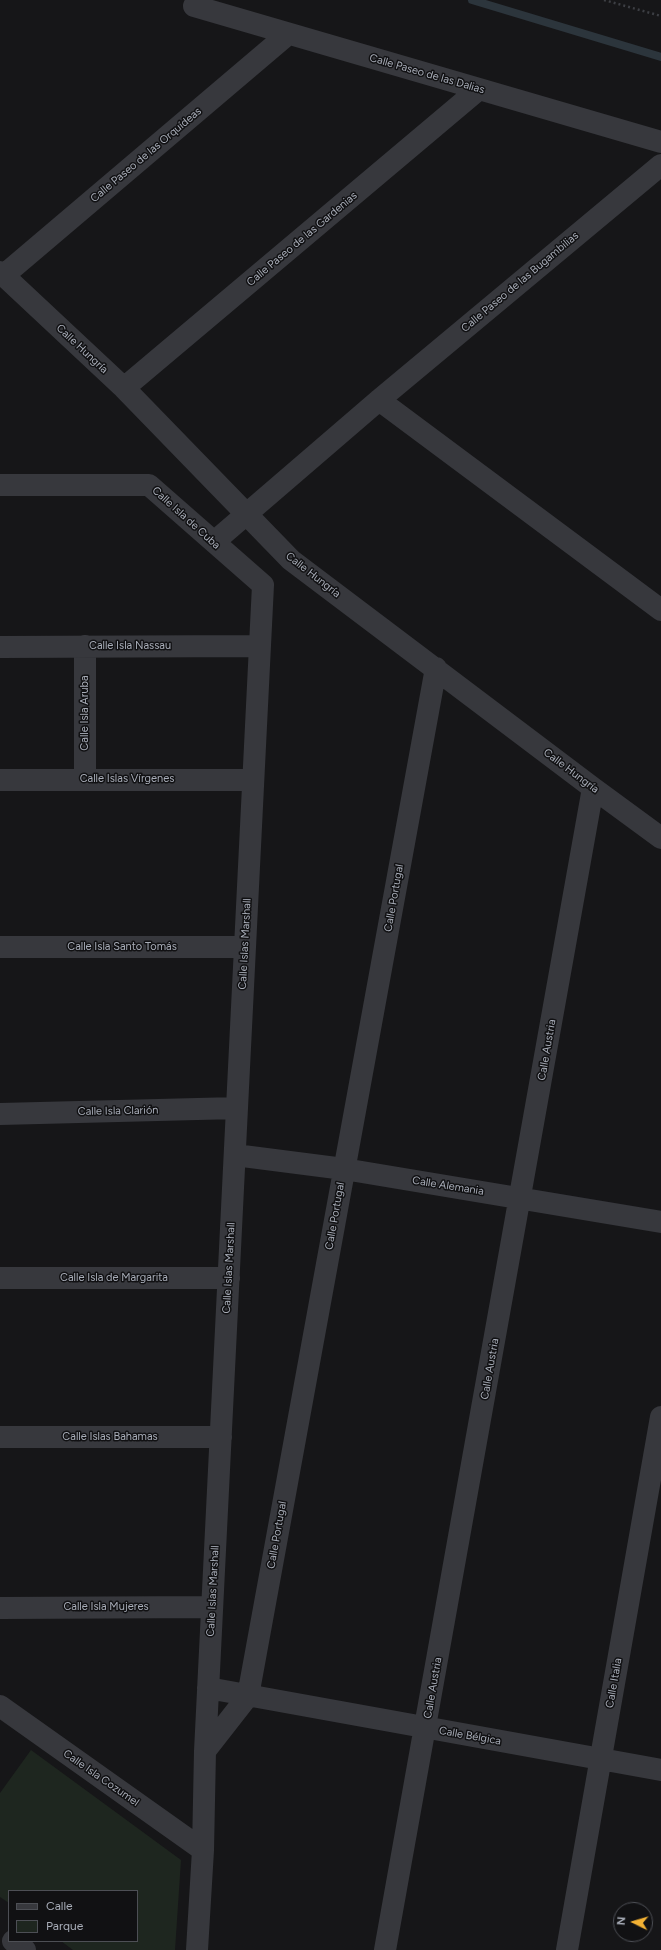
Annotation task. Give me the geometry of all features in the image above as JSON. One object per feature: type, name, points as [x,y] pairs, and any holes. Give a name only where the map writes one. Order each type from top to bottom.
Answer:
[{"type":"street","name":"Calle Paseo de las Dalias","points":[[194,6],[661,142]]},
{"type":"street","name":"Calle Paseo de las Orquídeas","points":[[2,274],[288,34]]},
{"type":"street","name":"Calle Paseo de las Gardenias","points":[[124,388],[479,89]]},
{"type":"street","name":"Calle Paseo de las Bugambilias","points":[[214,542],[379,400],[661,165]]},
{"type":"street","name":"Calle Hungría","points":[[2,274],[124,388],[291,560],[661,838]]},
{"type":"street","points":[[379,400],[661,610]]},
{"type":"street","name":"Calle Isla de Cuba","points":[[0,485],[149,485],[263,585]]},
{"type":"street","name":"Calle Islas Marshall","points":[[198,1950],[208,1688],[263,585]]},
{"type":"street","name":"Calle Isla Aruba","points":[[85,646],[85,779]]},
{"type":"street","name":"Calle Isla Nassau","points":[[0,647],[260,646]]},
{"type":"street","name":"Calle Portugal","points":[[205,1751],[248,1696],[436,668]]},
{"type":"street","name":"Calle Islas Vírgenes","points":[[0,780],[253,780]]},
{"type":"street","name":"Calle Austria","points":[[385,1950],[426,1728],[593,788]]},
{"type":"street","name":"Calle Isla Santo Tomás","points":[[0,947],[245,947]]},
{"type":"street","name":"Calle Isla Clarión","points":[[0,1114],[237,1108]]},
{"type":"street","name":"Calle Alemania","points":[[235,1155],[344,1169],[661,1222]]},
{"type":"street","name":"Calle Isla de Margarita","points":[[0,1278],[229,1278]]},
{"type":"street","name":"Calle Italia","points":[[566,1950],[661,1417]]},
{"type":"street","name":"Calle Islas Bahamas","points":[[0,1437],[221,1437]]},
{"type":"street","name":"Calle Isla Mujeres","points":[[0,1608],[212,1607]]},
{"type":"street","name":"Calle Bélgica","points":[[208,1688],[661,1770]]},
{"type":"street","name":"Calle Isla Cozumel","points":[[0,1706],[203,1850]]},
{"type":"street","points":[[0,1931],[8,1937]]},
{"type":"street","points":[[14,1942],[25,1950]]},
{"type":"path","points":[[604,0],[661,16]]},
{"type":"green space","points":[[31,1750],[181,1860],[175,1950],[73,1950],[62,1942],[138,1942],[138,1890],[8,1890],[8,1902],[0,1897],[0,1793]]},
{"type":"waterway","points":[[472,0],[661,57]]}]
